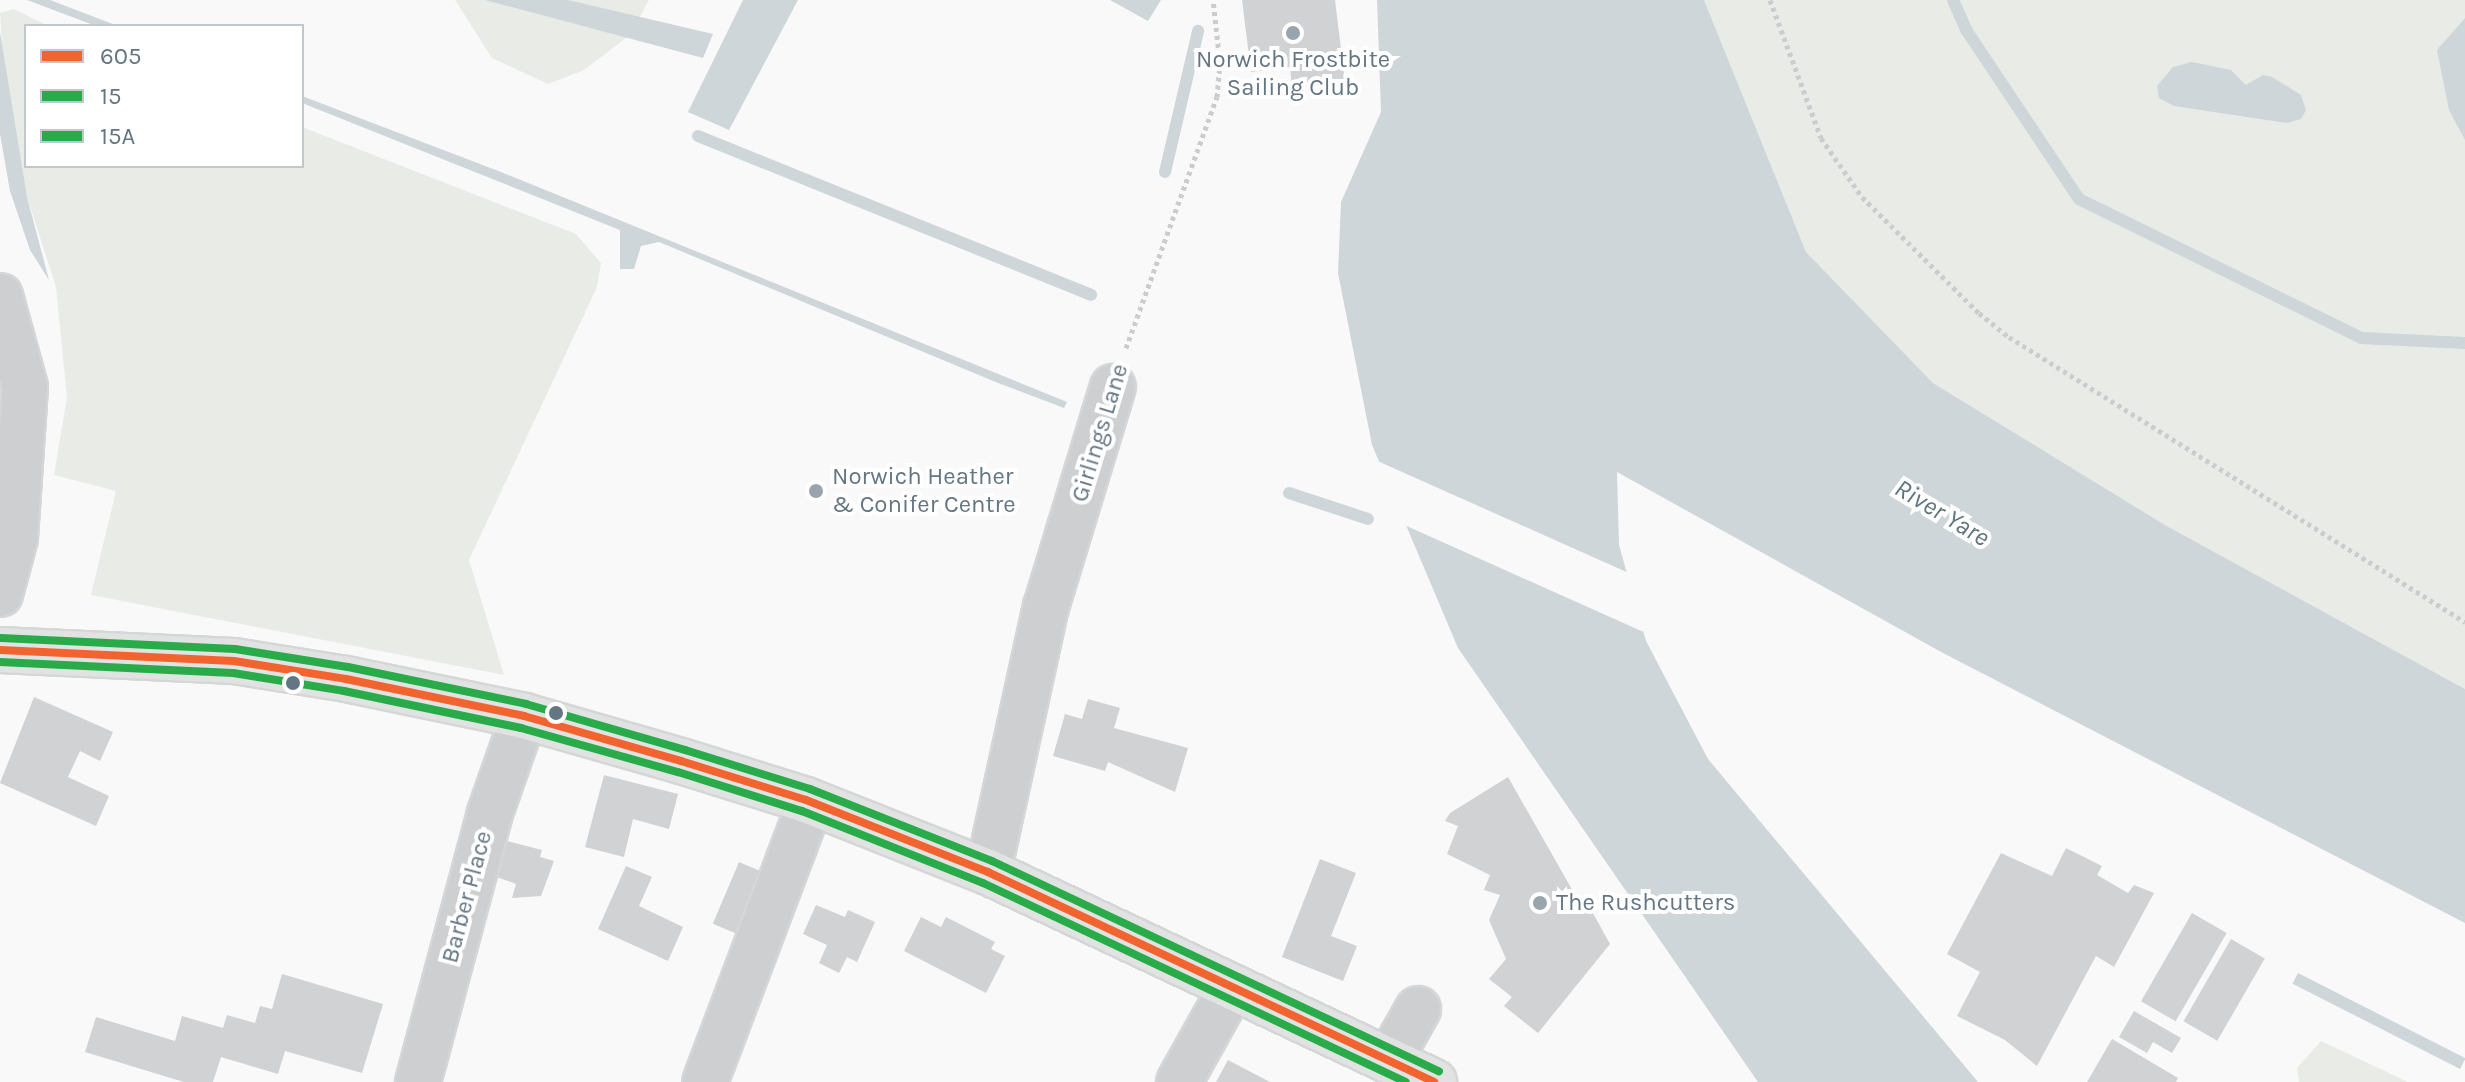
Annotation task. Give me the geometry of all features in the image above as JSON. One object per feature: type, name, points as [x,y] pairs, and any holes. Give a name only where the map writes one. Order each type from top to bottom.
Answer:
[{"type":"main road","points":[[0,650],[234,661],[524,716],[806,800],[988,872],[1232,987],[1391,1057],[1434,1082]]},
{"type":"street","points":[[0,296],[10,369],[25,387],[15,538],[0,594]]},
{"type":"street","name":"Girlings Lane","points":[[988,872],[1046,607],[1113,387]]},
{"type":"street","name":"Barber Place","points":[[418,1082],[490,813],[524,716]]},
{"type":"street","points":[[705,1082],[803,823],[806,800]]},
{"type":"street","points":[[1179,1082],[1232,987]]},
{"type":"street","points":[[1391,1057],[1418,1009]]},
{"type":"path","name":"Girlings Lane","points":[[1113,387],[1217,97],[1220,63],[1213,0]]},
{"type":"path","points":[[1770,0],[1821,138],[1862,197],[1979,313],[2009,337],[2465,622]]},
{"type":"shaded area","points":[[455,0],[649,0],[630,35],[584,70],[548,84],[492,58]]},
{"type":"shaded area","points":[[1704,0],[2465,0],[2465,689],[2165,525],[1933,383],[1806,252]]},
{"type":"shaded area","points":[[14,9],[44,24],[24,24],[24,168],[304,168],[304,128],[576,234],[601,263],[597,287],[469,560],[504,675],[91,595],[116,491],[54,475],[67,398],[56,287],[27,197],[4,77],[0,13]]},
{"type":"shaded area","points":[[2321,1041],[2408,1082],[2299,1082],[2297,1068]]},
{"type":"water","points":[[27,0],[50,0],[113,24],[91,24]]},
{"type":"water","points":[[485,0],[568,0],[713,34],[703,58]]},
{"type":"water","points":[[743,0],[798,0],[729,130],[688,112]]},
{"type":"water","points":[[1110,0],[1161,0],[1148,21]]},
{"type":"water","name":"River Yare","points":[[1377,0],[1704,0],[1806,252],[1933,383],[2165,525],[2465,689],[2465,923],[1943,653],[1617,472],[1619,545],[1646,641],[1708,759],[1978,1082],[1758,1082],[1458,648],[1372,445],[1338,273],[1341,202],[1381,112]]},
{"type":"water","points":[[2465,18],[2465,140],[2449,110],[2437,50]]},
{"type":"water","points":[[0,32],[27,197],[49,280],[30,250],[10,191],[0,134]]},
{"type":"water","points":[[2192,62],[2231,70],[2246,85],[2263,75],[2272,77],[2301,95],[2306,110],[2301,119],[2287,123],[2174,106],[2159,98],[2157,86],[2173,67]]},
{"type":"water","points":[[304,97],[501,172],[1067,402],[1064,408],[998,383],[659,242],[641,246],[634,269],[620,269],[620,230],[304,104]]},
{"type":"water","points":[[2298,973],[2465,1058],[2460,1069],[2293,984]]},
{"type":"pier","points":[[1373,459],[1631,574],[1648,634],[1400,523]]},
{"type":"building","name":"Norwich Frostbite Sailing Club","points":[[1242,0],[1335,0],[1345,82],[1292,88],[1290,67],[1251,72]]},
{"type":"building","points":[[34,697],[113,732],[100,761],[80,751],[68,777],[109,796],[96,826],[0,783]]},
{"type":"building","points":[[1088,699],[1120,708],[1114,728],[1188,748],[1175,792],[1108,762],[1105,771],[1053,756],[1065,714],[1082,719]]},
{"type":"building","points":[[604,775],[678,794],[669,829],[633,819],[624,857],[585,847]]},
{"type":"building","name":"The Rushcutters","points":[[1508,777],[1578,900],[1589,906],[1610,944],[1538,1033],[1504,1006],[1512,997],[1489,979],[1506,959],[1489,920],[1500,895],[1484,890],[1490,875],[1447,854],[1458,826],[1445,821],[1450,813]]},
{"type":"building","points":[[491,837],[542,850],[540,857],[554,861],[541,896],[512,898],[516,884],[480,871]]},
{"type":"building","points":[[2066,848],[2102,866],[2097,875],[2128,893],[2134,885],[2154,893],[2114,967],[2096,956],[2037,1066],[2005,1040],[1957,1016],[1980,972],[1947,954],[2001,853],[2052,876]]},
{"type":"building","points":[[1320,859],[1356,873],[1331,936],[1357,946],[1343,981],[1282,957]]},
{"type":"building","points":[[739,862],[769,875],[743,937],[713,924]]},
{"type":"building","points":[[626,866],[652,877],[639,906],[683,927],[668,961],[598,929]]},
{"type":"building","points":[[816,905],[845,917],[848,910],[875,922],[857,962],[847,957],[839,973],[819,963],[827,945],[803,934]]},
{"type":"building","points":[[2192,913],[2227,933],[2176,1021],[2141,1001]]},
{"type":"building","points":[[921,917],[941,927],[946,917],[995,942],[991,949],[1005,956],[986,993],[904,951]]},
{"type":"building","points":[[2231,939],[2265,958],[2217,1041],[2184,1021]]},
{"type":"building","points":[[282,974],[383,1004],[362,1073],[285,1051],[278,1074],[221,1057],[213,1082],[184,1082],[85,1052],[96,1017],[175,1041],[182,1016],[223,1028],[227,1015],[255,1023],[260,1006],[272,1009]]},
{"type":"building","points":[[2134,1011],[2181,1038],[2172,1053],[2153,1042],[2147,1053],[2119,1037]]},
{"type":"building","points":[[2112,1039],[2178,1078],[2176,1082],[2087,1082]]},
{"type":"building","points":[[1228,1060],[1270,1082],[1216,1082]]},
{"type":"waterway","points":[[1953,0],[1967,31],[2079,199],[2361,338],[2465,343]]},
{"type":"waterway","points":[[1165,172],[1198,31]]},
{"type":"waterway","points":[[698,136],[1091,295]]},
{"type":"waterway","points":[[1289,493],[1368,519]]},
{"type":"transit line","name":"15A","points":[[1,638],[235,649],[348,667],[526,704],[685,750],[810,789],[992,861],[1439,1071]]},
{"type":"transit line","name":"605","points":[[0,650],[234,661],[346,679],[524,716],[681,761],[806,800],[988,872],[1434,1082]]},
{"type":"transit line","name":"15","points":[[0,662],[233,673],[344,691],[521,728],[678,772],[802,811],[983,883],[1406,1082]]},
{"type":"place","name":"Norwich Frostbite Sailing Club","points":[[1293,33]]},
{"type":"place","name":"Norwich Heather & Conifer Centre","points":[[816,491]]},
{"type":"place","name":"The Rushcutters","points":[[1540,903]]}]
